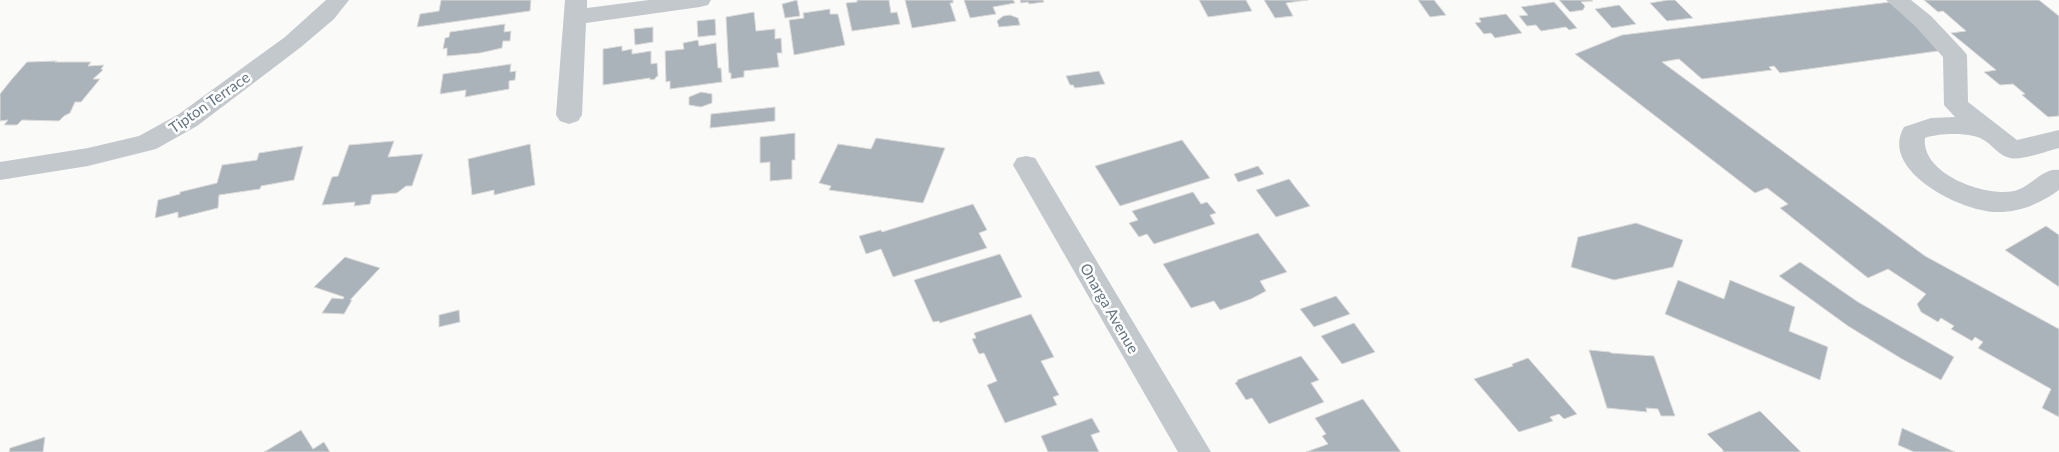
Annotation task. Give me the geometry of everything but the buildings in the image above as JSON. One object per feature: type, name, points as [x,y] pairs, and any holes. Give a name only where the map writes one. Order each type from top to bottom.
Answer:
[{"type":"street","name":"Tipton Terrace","points":[[0,171],[88,157],[147,143],[188,120],[285,48],[326,14],[338,0]]},
{"type":"street","points":[[569,115],[576,8],[700,0]]},
{"type":"street","points":[[1897,0],[1923,21],[1955,55],[1956,105],[2013,150],[2058,180],[2031,195],[2014,201],[1992,202],[1968,196],[1946,186],[1926,171],[1913,155],[1910,143],[1913,133],[1924,128],[1960,126],[1988,131]]},
{"type":"street","points":[[2013,150],[2059,138]]},
{"type":"street","name":"Onarga Avenue","points":[[1026,165],[1194,452]]}]
